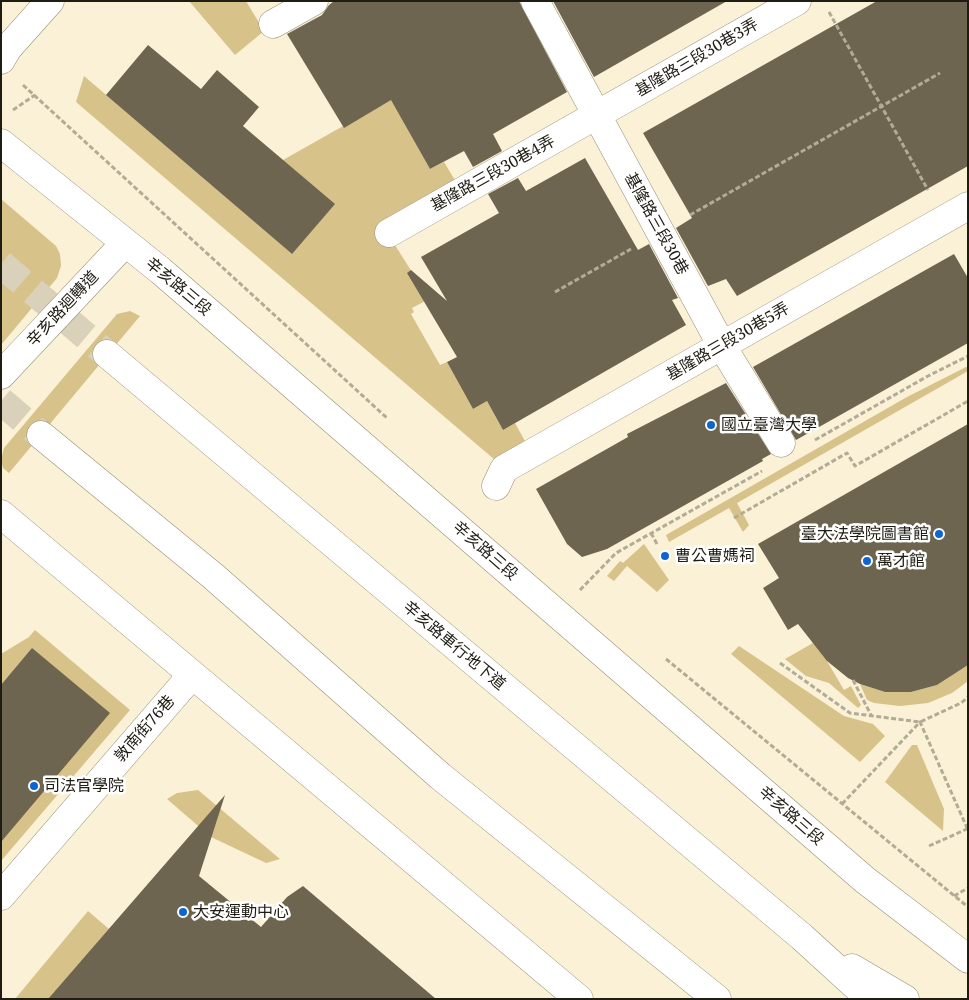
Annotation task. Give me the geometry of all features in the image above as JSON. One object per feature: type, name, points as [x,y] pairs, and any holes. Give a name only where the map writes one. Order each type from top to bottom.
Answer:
[{"type":"main road","points":[[1,60],[8,48],[50,1]]},
{"type":"main road","points":[[273,24],[314,1]]},
{"type":"main road","name":"基隆路三段30巷","points":[[534,1],[722,346],[782,444]]},
{"type":"main road","name":"基隆路三段30巷3弄","points":[[596,116],[797,1]]},
{"type":"main road","name":"基隆路三段30巷4弄","points":[[389,232],[596,116]]},
{"type":"main road","name":"辛亥路三段","points":[[1,143],[161,271],[865,880],[968,959]]},
{"type":"main road","name":"基隆路三段30巷5弄","points":[[496,486],[504,469],[956,212]]},
{"type":"main road","name":"辛亥路迴轉道","points":[[1,375],[125,243]]},
{"type":"main road","name":"辛亥路車行地下道","points":[[107,354],[802,937]]},
{"type":"main road","points":[[41,435],[213,576],[440,776],[717,999]]},
{"type":"main road","points":[[1,514],[579,999]]},
{"type":"main road","name":"敦南街76巷","points":[[1,896],[192,676]]},
{"type":"main road","points":[[802,937],[870,999]]},
{"type":"main road","points":[[802,937],[904,999]]},
{"type":"path","points":[[827,9],[882,106],[956,212]]},
{"type":"path","points":[[555,292],[940,73]]},
{"type":"path","points":[[8,114],[35,94]]},
{"type":"path","points":[[813,442],[928,376],[968,356]]},
{"type":"path","points":[[734,518],[847,453],[854,466],[968,401]]},
{"type":"path","points":[[558,615],[616,553],[763,470]]},
{"type":"path","points":[[651,534],[657,544]]},
{"type":"path","points":[[780,663],[850,713],[920,722]]},
{"type":"path","points":[[853,680],[871,716]]},
{"type":"path","points":[[842,804],[920,722],[961,703],[968,697]]},
{"type":"path","points":[[920,722],[968,829],[929,846]]},
{"type":"path","points":[[954,896],[968,888]]},
{"type":"shaded area","points":[[189,1],[246,1],[264,31],[235,55]]},
{"type":"shaded area","points":[[84,76],[292,254],[283,160],[391,99],[430,169],[444,162],[456,182],[393,242],[429,299],[412,308],[414,312],[411,314],[440,365],[447,362],[473,409],[487,401],[503,430],[515,423],[526,443],[495,460],[76,102]]},
{"type":"shaded area","points":[[1,199],[56,246],[60,254],[61,266],[57,278],[1,345]]},
{"type":"shaded area","points":[[130,311],[140,316],[9,473],[3,468],[1,460],[4,448],[117,314]]},
{"type":"shaded area","points":[[968,366],[968,371],[737,503],[749,525],[743,532],[729,508],[669,542],[666,535],[907,397]]},
{"type":"shaded area","points":[[644,544],[669,580],[657,592],[627,566],[614,581],[607,576],[620,561],[623,563]]},
{"type":"shaded area","name":"司法官學院","points":[[35,630],[130,710],[1,861],[1,654],[29,637]]},
{"type":"shaded area","points":[[834,631],[827,661],[844,690],[851,686],[861,705],[858,708],[829,683],[806,676],[785,659]]},
{"type":"shaded area","points":[[739,646],[844,716],[873,724],[885,736],[860,762],[731,654]]},
{"type":"shaded area","points":[[968,665],[968,681],[952,693],[928,703],[900,706],[874,703],[867,700],[860,684],[885,692],[911,692],[937,685]]},
{"type":"shaded area","points":[[912,745],[917,745],[944,809],[943,831],[885,782]]},
{"type":"shaded area","points":[[198,790],[280,859],[266,863],[211,837],[167,799],[177,793]]},
{"type":"shaded area","points":[[88,911],[109,929],[48,999],[15,999]]},
{"type":"building","points":[[334,1],[519,1],[567,92],[493,134],[502,151],[473,167],[464,151],[430,169],[391,100],[344,128],[287,34],[322,15]]},
{"type":"building","points":[[553,1],[727,1],[594,77]]},
{"type":"building","points":[[877,1],[968,1],[968,166],[737,296],[726,279],[708,286],[676,228],[692,218],[643,133]]},
{"type":"building","points":[[148,45],[201,89],[217,70],[259,107],[243,126],[335,204],[292,254],[106,95]]},
{"type":"building","points":[[585,158],[638,250],[649,244],[678,298],[672,300],[686,325],[503,430],[487,401],[473,409],[447,362],[457,357],[407,273],[411,270],[447,301],[421,257],[499,213],[488,194],[518,178],[526,191]]},
{"type":"building","points":[[954,254],[968,278],[968,343],[796,440],[753,367]]},
{"type":"building","points":[[726,383],[771,454],[762,459],[763,461],[607,549],[582,557],[567,544],[536,489],[628,437],[627,434]]},
{"type":"building","name":"萬才館","points":[[968,424],[968,665],[937,685],[911,692],[885,692],[860,684],[848,678],[827,661],[798,624],[788,630],[763,588],[779,578],[758,544]]},
{"type":"building","name":"司法官學院","points":[[32,648],[110,713],[1,842],[1,685]]},
{"type":"building","name":"大安運動中心","points":[[225,795],[199,876],[261,927],[287,897],[303,886],[436,999],[48,999]]},
{"type":"tunnel","points":[[1,264],[107,354]]},
{"type":"tunnel","points":[[1,401],[41,435]]},
{"type":"place","name":"國立臺灣大學","points":[[711,425]]},
{"type":"place","name":"臺大法學院圖書館","points":[[939,534]]},
{"type":"place","name":"曹公曹媽祠","points":[[665,556]]},
{"type":"place","name":"萬才館","points":[[867,561]]},
{"type":"place","name":"司法官學院","points":[[34,786]]},
{"type":"place","name":"大安運動中心","points":[[183,912]]}]
